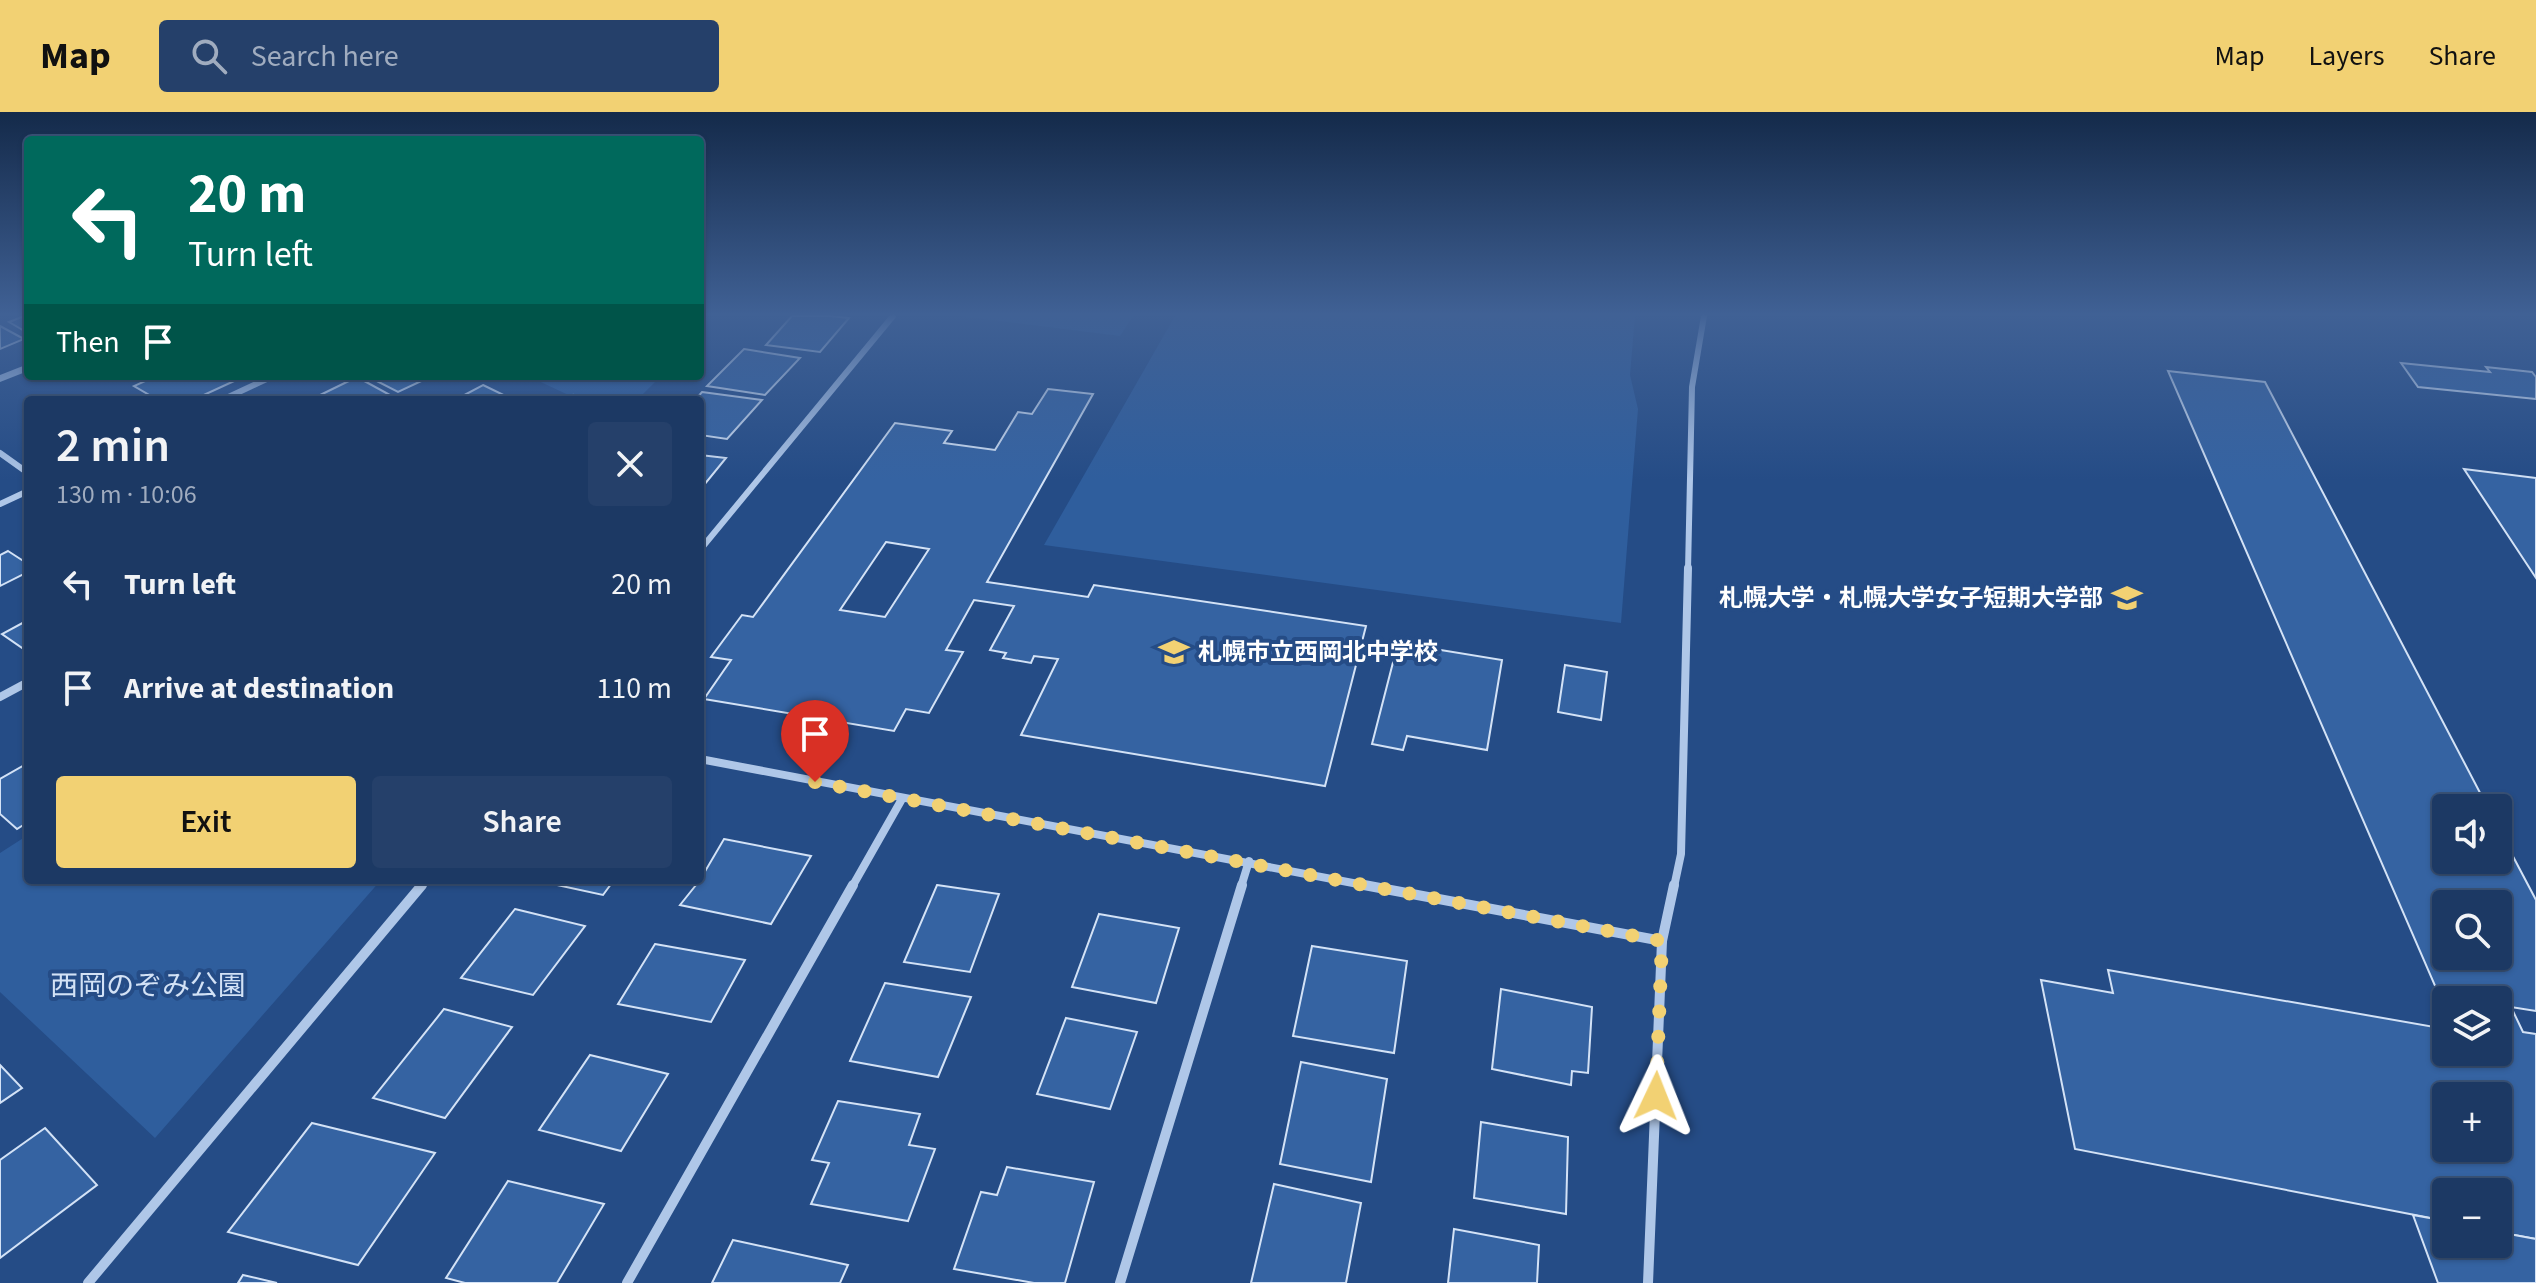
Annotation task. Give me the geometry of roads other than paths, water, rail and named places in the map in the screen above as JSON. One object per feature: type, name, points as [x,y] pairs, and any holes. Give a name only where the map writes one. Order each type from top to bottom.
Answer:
[{"type":"street","points":[[0,379],[19,371]]},
{"type":"street","points":[[704,545],[848,371]]},
{"type":"street","points":[[1648,1283],[1662,941],[1681,854],[1695,371]]},
{"type":"street","points":[[230,396],[264,380]]},
{"type":"street","points":[[0,453],[24,470]]},
{"type":"street","points":[[0,504],[24,493]]},
{"type":"street","points":[[0,697],[24,684]]},
{"type":"street","points":[[704,760],[1662,941]]},
{"type":"street","points":[[627,1283],[902,799]]},
{"type":"street","points":[[1120,1283],[1249,861]]},
{"type":"street","points":[[88,1283],[423,884]]},
{"type":"place","name":"札幌大学・札幌大学女子短期大学部","points":[[2127,598]]},
{"type":"place","name":"札幌市立西岡北中学校","points":[[1174,652]]},
{"type":"park label","name":"西岡のぞみ公園","points":[[148,986]]}]
